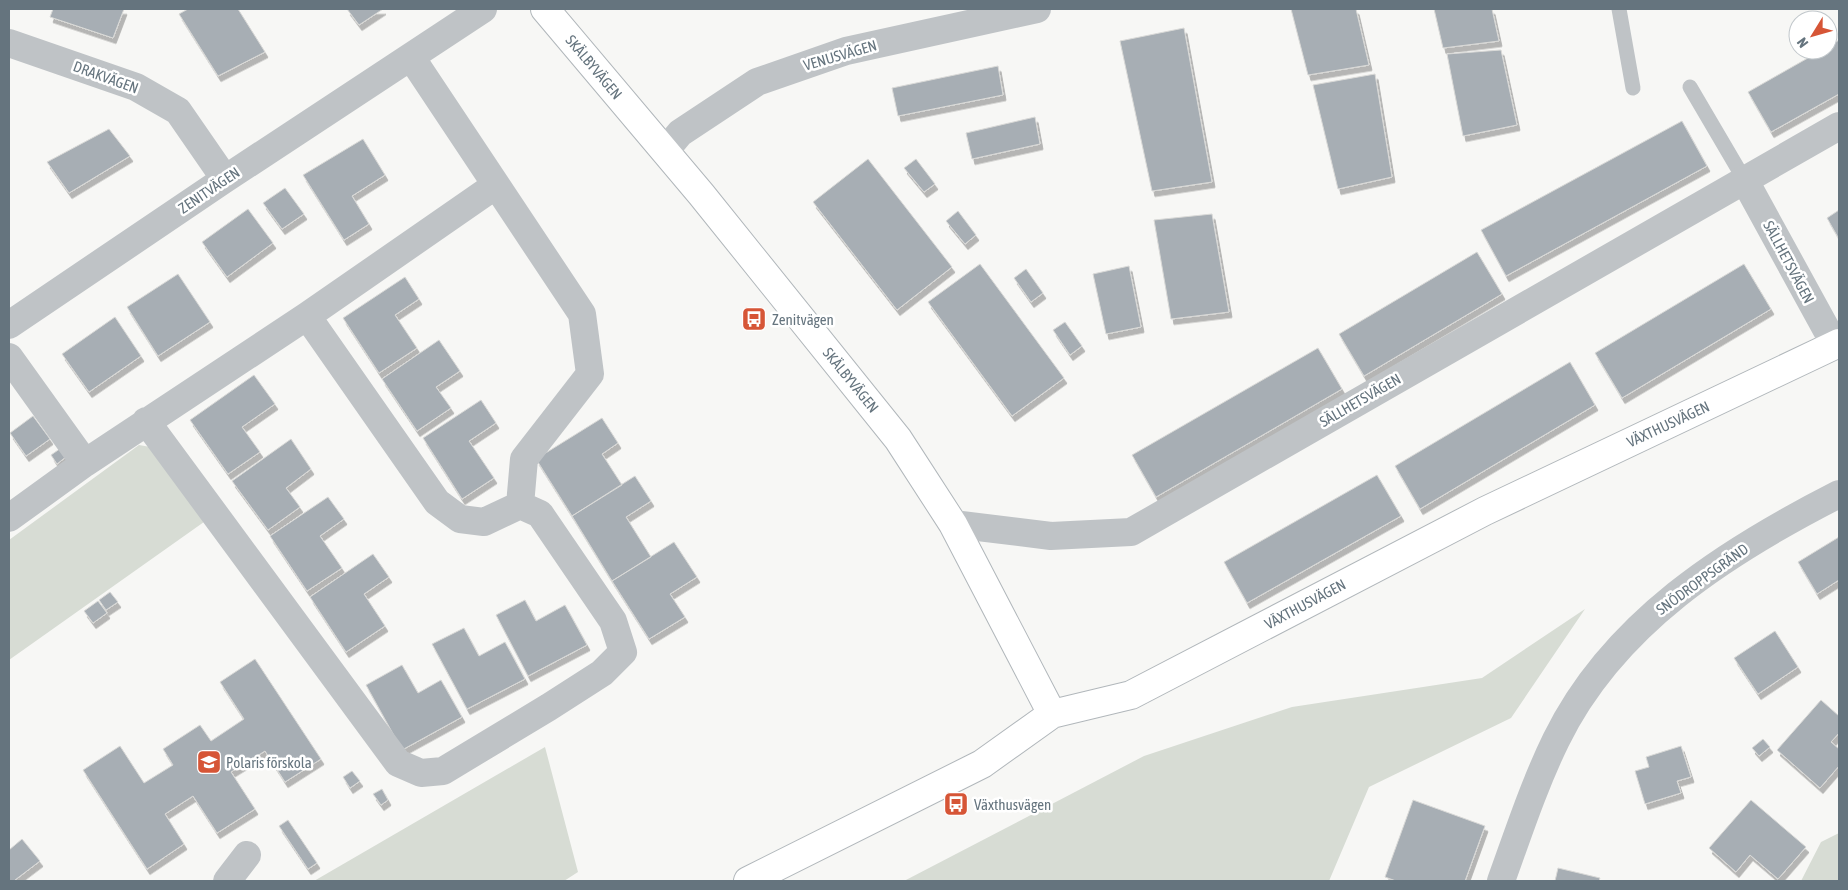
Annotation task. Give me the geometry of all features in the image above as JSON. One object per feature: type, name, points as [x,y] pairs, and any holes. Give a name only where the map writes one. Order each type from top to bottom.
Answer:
[{"type":"street","name":"ZENITVÄGEN","points":[[9,325],[224,179],[483,9]]},
{"type":"street","name":"SKÄLBYVÄGEN","points":[[545,9],[665,151],[898,439],[953,524],[1052,714]]},
{"type":"street","name":"VENUSVÄGEN","points":[[665,151],[680,134],[757,82],[846,51],[1037,9]]},
{"type":"street","name":"DRAKVÄGEN","points":[[9,43],[136,87],[178,111],[224,179]]},
{"type":"street","points":[[411,57],[582,314],[590,374],[524,460],[520,505]]},
{"type":"street","name":"SÄLLHETSVÄGEN","points":[[953,524],[1051,536],[1131,532],[1839,126]]},
{"type":"street","name":"SÄLLHETSVÄGEN","points":[[1744,179],[1837,344]]},
{"type":"street","points":[[9,518],[146,421],[307,316],[496,185]]},
{"type":"street","points":[[146,421],[398,763],[421,773],[443,771],[602,673],[623,652],[613,622],[540,514],[520,505],[484,522],[460,519],[437,502],[307,316]]},
{"type":"street","name":"VÄXTHUSVÄGEN","points":[[748,881],[982,764],[1052,714],[1131,695],[1485,510],[1837,344]]},
{"type":"street","points":[[9,357],[85,463]]},
{"type":"street","name":"SNÖDROPPSGRÄND","points":[[1501,881],[1532,796],[1556,740],[1577,702],[1616,651],[1652,615],[1710,570],[1752,542],[1839,494]]},
{"type":"street","points":[[227,881],[247,855]]},
{"type":"lane","points":[[1619,9],[1633,88]]},
{"type":"lane","points":[[1690,86],[1744,179]]},
{"type":"shaded area","points":[[139,445],[156,448],[211,517],[9,660],[9,540]]},
{"type":"shaded area","points":[[1585,609],[1511,718],[1369,787],[1329,881],[904,881],[1144,756],[1292,707],[1482,678]]},
{"type":"shaded area","points":[[545,747],[578,872],[564,881],[314,881]]},
{"type":"shaded area","points":[[1839,833],[1839,881],[1801,881],[1821,842]]},
{"type":"building","points":[[53,9],[124,9],[113,38],[50,17]]},
{"type":"building","points":[[188,9],[238,9],[265,52],[218,76],[179,14]]},
{"type":"building","points":[[347,9],[383,9],[359,25]]},
{"type":"building","points":[[1291,9],[1356,9],[1369,65],[1308,75]]},
{"type":"building","points":[[1434,9],[1492,9],[1499,41],[1443,48]]},
{"type":"building","points":[[1184,28],[1212,182],[1152,191],[1120,41]]},
{"type":"building","points":[[1838,41],[1839,94],[1771,132],[1748,92],[1804,60],[1838,60]]},
{"type":"building","points":[[1501,50],[1517,125],[1463,136],[1447,54]]},
{"type":"building","points":[[998,66],[1003,95],[898,116],[892,88]]},
{"type":"building","points":[[1375,74],[1392,177],[1338,189],[1313,85]]},
{"type":"building","points":[[1035,117],[1040,144],[972,159],[966,133]]},
{"type":"building","points":[[1682,121],[1707,166],[1506,276],[1481,230]]},
{"type":"building","points":[[109,129],[130,156],[69,193],[47,162]]},
{"type":"building","points":[[363,139],[385,175],[352,196],[369,224],[344,240],[303,175]]},
{"type":"building","points":[[868,159],[952,267],[897,310],[813,202]]},
{"type":"building","points":[[916,159],[935,184],[924,192],[904,168]]},
{"type":"building","points":[[285,188],[304,214],[282,229],[263,203]]},
{"type":"building","points":[[248,209],[273,243],[227,277],[202,242]]},
{"type":"building","points":[[1839,210],[1839,239],[1827,218]]},
{"type":"building","points":[[958,211],[976,235],[965,244],[946,221]]},
{"type":"building","points":[[1212,214],[1229,312],[1171,319],[1154,220]]},
{"type":"building","points":[[1477,252],[1502,294],[1364,376],[1339,334]]},
{"type":"building","points":[[980,264],[1064,378],[1012,416],[928,302]]},
{"type":"building","points":[[1744,264],[1771,309],[1622,398],[1595,353]]},
{"type":"building","points":[[1129,266],[1141,327],[1106,334],[1093,274]]},
{"type":"building","points":[[1026,269],[1043,293],[1031,302],[1014,278]]},
{"type":"building","points":[[178,274],[210,322],[158,356],[127,307]]},
{"type":"building","points":[[405,277],[419,299],[395,315],[417,348],[379,373],[343,318]]},
{"type":"building","points":[[115,317],[141,356],[89,392],[62,354]]},
{"type":"building","points":[[1065,322],[1082,346],[1070,355],[1053,330]]},
{"type":"building","points":[[439,340],[460,371],[436,387],[451,408],[417,431],[382,379]]},
{"type":"building","points":[[1318,348],[1342,389],[1156,497],[1132,455]]},
{"type":"building","points":[[1570,362],[1595,405],[1420,509],[1395,466]]},
{"type":"building","points":[[254,375],[275,404],[242,427],[260,452],[228,474],[190,420]]},
{"type":"building","points":[[481,400],[496,423],[469,441],[494,478],[462,499],[423,438]]},
{"type":"building","points":[[33,416],[50,439],[26,456],[10,433]]},
{"type":"building","points":[[602,418],[618,443],[602,454],[622,485],[572,516],[536,459]]},
{"type":"building","points":[[291,439],[311,469],[286,488],[300,507],[268,530],[232,481]]},
{"type":"building","points":[[61,448],[67,456],[57,464],[51,455]]},
{"type":"building","points":[[1377,475],[1401,516],[1247,603],[1224,562]]},
{"type":"building","points":[[635,476],[651,501],[626,517],[651,557],[612,581],[572,516]]},
{"type":"building","points":[[328,497],[344,519],[320,536],[342,568],[307,591],[270,536]]},
{"type":"building","points":[[1839,537],[1839,580],[1817,594],[1798,562]]},
{"type":"building","points":[[674,542],[697,577],[670,594],[685,617],[649,639],[612,581]]},
{"type":"building","points":[[373,554],[389,577],[364,594],[385,626],[346,652],[310,597]]},
{"type":"building","points":[[110,592],[118,602],[106,610],[99,600]]},
{"type":"building","points":[[525,600],[536,621],[565,605],[587,645],[528,676],[496,615]]},
{"type":"building","points":[[98,601],[107,613],[93,623],[84,611]]},
{"type":"building","points":[[464,628],[479,656],[505,642],[525,679],[467,709],[432,644]]},
{"type":"building","points":[[1775,631],[1798,667],[1758,694],[1734,658]]},
{"type":"building","name":"Polaris förskola","points":[[255,659],[321,759],[285,782],[265,751],[231,772],[255,809],[217,833],[193,796],[165,814],[184,844],[147,869],[83,770],[120,746],[144,783],[173,765],[163,749],[200,725],[211,741],[244,719],[220,682]]},
{"type":"building","points":[[402,665],[418,693],[441,680],[462,717],[402,750],[366,685]]},
{"type":"building","points":[[1821,700],[1839,716],[1839,733],[1831,742],[1839,749],[1839,766],[1820,788],[1777,750]]},
{"type":"building","points":[[1763,739],[1770,747],[1759,756],[1752,748]]},
{"type":"building","points":[[1681,746],[1691,777],[1677,781],[1681,793],[1645,804],[1635,771],[1649,767],[1646,757]]},
{"type":"building","points":[[352,771],[360,781],[350,788],[343,777]]},
{"type":"building","points":[[382,789],[388,800],[381,805],[373,794]]},
{"type":"building","points":[[1413,800],[1485,826],[1465,881],[1396,881],[1385,877]]},
{"type":"building","points":[[1751,800],[1806,847],[1778,879],[1750,855],[1736,872],[1709,848]]},
{"type":"building","points":[[288,820],[317,863],[308,869],[279,826]]},
{"type":"building","points":[[22,839],[40,861],[15,881],[9,881],[9,850]]},
{"type":"building","points":[[1558,868],[1600,878],[1599,881],[1555,881]]},
{"type":"place","name":"Zenitvägen","points":[[754,319]]},
{"type":"place","name":"Polaris förskola","points":[[209,762]]},
{"type":"place","name":"Växthusvägen","points":[[956,804]]}]
